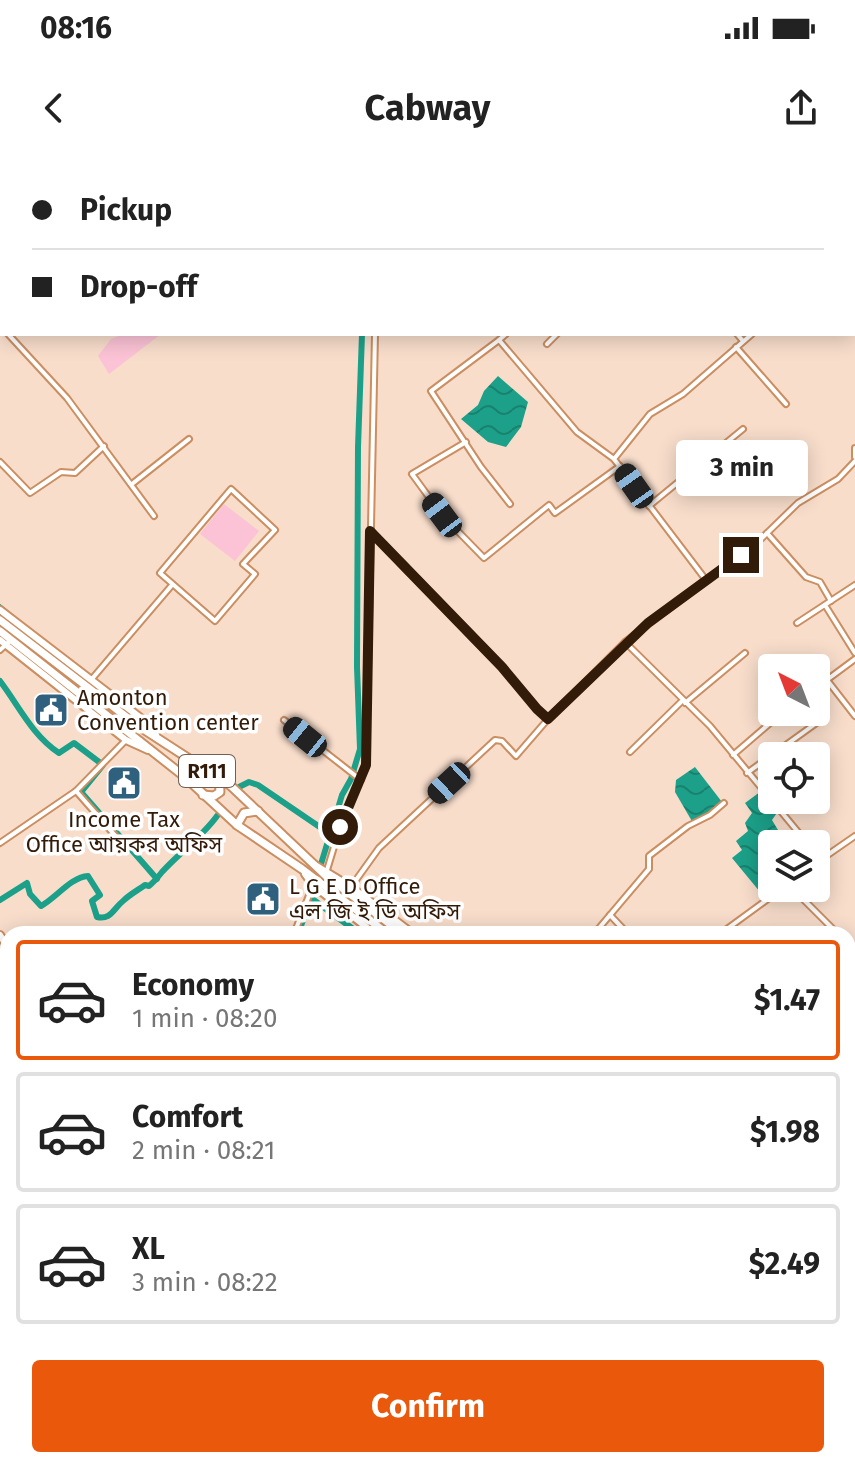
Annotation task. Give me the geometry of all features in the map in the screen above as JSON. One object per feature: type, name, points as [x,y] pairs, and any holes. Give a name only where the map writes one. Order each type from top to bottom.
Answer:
[{"type":"main road","name":"R111","points":[[0,620],[137,725],[219,777],[310,862],[393,926]]},
{"type":"main road","name":"R111","points":[[0,631],[4,644],[185,777],[237,825],[377,926]]},
{"type":"main road","points":[[201,794],[217,795],[221,788],[219,777]]},
{"type":"main road","points":[[237,825],[244,813],[258,811]]},
{"type":"street","points":[[10,336],[67,398],[154,516]]},
{"type":"street","points":[[327,870],[340,827],[366,765],[375,336]]},
{"type":"street","points":[[504,336],[431,391],[481,467],[510,504]]},
{"type":"street","points":[[547,344],[555,336]]},
{"type":"street","points":[[739,336],[743,341]]},
{"type":"street","points":[[614,459],[650,414],[683,394],[749,336]]},
{"type":"street","points":[[499,340],[577,432],[614,459],[706,580]]},
{"type":"street","points":[[736,347],[786,404]]},
{"type":"street","points":[[649,506],[743,429]]},
{"type":"street","points":[[132,484],[189,439]]},
{"type":"street","points":[[466,442],[412,474],[442,515],[484,558],[549,505],[555,513],[620,466]]},
{"type":"street","points":[[0,462],[30,493],[61,472],[75,473],[104,446]]},
{"type":"street","points":[[351,887],[379,848],[495,740],[502,741],[516,756],[548,719],[625,642],[767,533],[798,503],[838,479],[855,459],[855,448]]},
{"type":"street","points":[[231,489],[275,530],[243,564],[255,574],[215,621],[172,585],[160,573],[231,489]]},
{"type":"street","points":[[370,531],[548,719]]},
{"type":"street","points":[[767,533],[806,577],[820,582],[831,601]]},
{"type":"street","points":[[91,680],[172,585]]},
{"type":"street","points":[[797,623],[855,585]]},
{"type":"street","points":[[825,605],[855,653]]},
{"type":"street","points":[[0,610],[142,719],[164,743]]},
{"type":"street","points":[[625,642],[710,726],[796,830]]},
{"type":"street","points":[[4,644],[126,740],[155,754]]},
{"type":"street","points":[[630,752],[684,702],[745,653]]},
{"type":"street","points":[[830,677],[855,659]]},
{"type":"street","points":[[830,685],[855,715]]},
{"type":"street","points":[[284,720],[361,780]]},
{"type":"street","points":[[733,755],[767,726]]},
{"type":"street","points":[[747,773],[812,726]]},
{"type":"street","points":[[0,843],[76,791],[126,740]]},
{"type":"street","points":[[76,791],[119,840]]},
{"type":"street","points":[[601,926],[649,869],[649,856],[724,803]]},
{"type":"street","points":[[830,853],[855,836]]},
{"type":"street","points":[[310,862],[327,870],[402,926]]},
{"type":"street","points":[[302,869],[313,885],[363,926]]},
{"type":"street","points":[[297,926],[313,885]]},
{"type":"street","points":[[731,926],[764,902]]},
{"type":"street","points":[[806,902],[830,926]]},
{"type":"street","points":[[610,915],[620,926]]},
{"type":"shaded area","points":[[119,336],[158,336],[109,374],[98,356],[111,339]]},
{"type":"shaded area","points":[[224,504],[259,531],[235,561],[200,534]]},
{"type":"water","points":[[498,376],[528,402],[521,427],[506,447],[488,442],[461,419],[478,405],[484,391]]},
{"type":"water","points":[[695,767],[722,802],[693,823],[675,792],[676,780]]},
{"type":"water","points":[[758,793],[758,814],[776,814],[772,820],[778,830],[758,830],[758,890],[732,858],[742,850],[736,841],[748,831],[745,823],[752,813],[745,803]]},
{"type":"waterway","points":[[321,864],[360,749],[357,667],[358,447],[362,336]]},
{"type":"waterway","points":[[0,605],[26,626]]},
{"type":"waterway","points":[[0,681],[33,729],[49,746],[59,753],[74,743],[103,765],[81,792],[157,879]]},
{"type":"waterway","points":[[239,787],[249,782],[258,785],[330,834]]},
{"type":"waterway","points":[[0,900],[27,883],[30,894],[41,906],[76,880],[88,876],[100,895],[92,901],[97,917],[106,917],[131,895],[145,885],[149,886],[217,816]]},
{"type":"waterway","points":[[301,926],[314,890]]},
{"type":"waterway","points":[[311,898],[349,926]]},
{"type":"place","name":"Amonton Convention center","points":[[51,710]]},
{"type":"place","name":"Income Tax Office আয়কর অফিস","points":[[124,783]]},
{"type":"place","name":"L G E D Office এল জি ই ডি অফিস","points":[[263,899]]},
{"type":"route","points":[[340,827],[366,765],[370,531],[548,719],[625,642],[741,555]]}]
